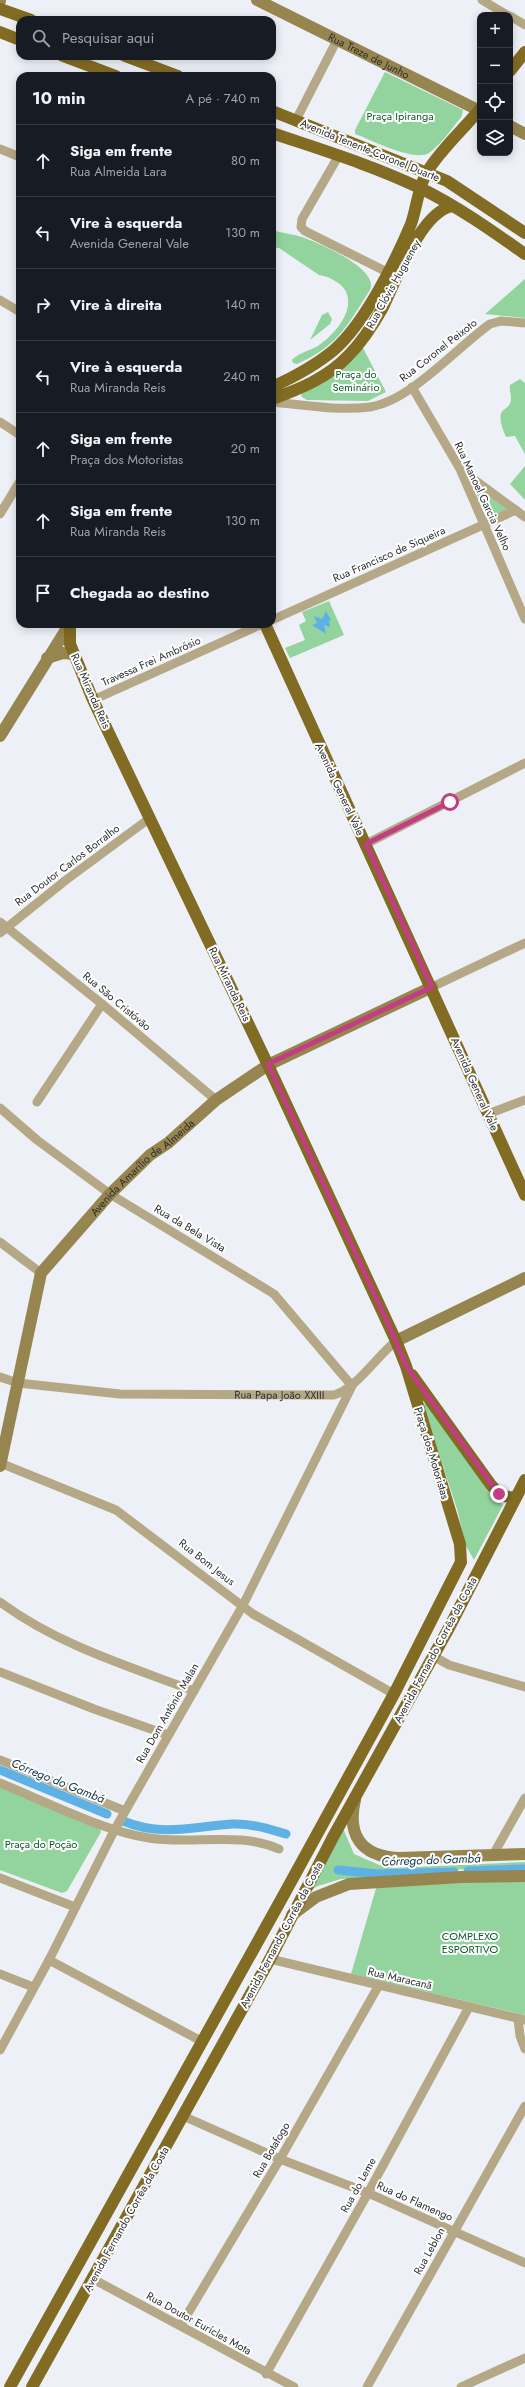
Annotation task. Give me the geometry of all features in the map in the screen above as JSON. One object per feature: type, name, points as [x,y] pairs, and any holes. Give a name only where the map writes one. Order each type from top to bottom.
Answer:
[{"type":"main road","points":[[0,9],[20,16]]},
{"type":"main road","points":[[0,32],[16,38]]},
{"type":"main road","points":[[513,67],[525,52]]},
{"type":"main road","points":[[74,60],[105,72]]},
{"type":"main road","points":[[136,60],[167,72]]},
{"type":"main road","name":"Avenida Tenente-Coronel Duarte","points":[[276,112],[447,181],[525,233]]},
{"type":"main road","points":[[276,385],[289,380],[321,360],[344,339],[374,298],[406,236],[427,172],[477,114]]},
{"type":"main road","name":"Avenida Tenente-Coronel Duarte","points":[[276,134],[339,156],[421,189],[452,206],[525,254]]},
{"type":"main road","name":"Rua Clóvis Hugueney","points":[[276,399],[328,373],[354,349],[381,311],[424,227],[440,211],[452,206]]},
{"type":"main road","name":"Rua Miranda Reis","points":[[70,628],[70,644],[93,700],[268,1064],[396,1341]]},
{"type":"main road","name":"Avenida General Vale","points":[[266,628],[432,987],[525,1195]]},
{"type":"main road","name":"Praça dos Motoristas","points":[[396,1341],[406,1366],[460,1544],[460,1567]]},
{"type":"main road","points":[[406,1366],[491,1486],[499,1494],[508,1498],[516,1497]]},
{"type":"main road","name":"Avenida Fernando Corrêa da Costa","points":[[32,2387],[270,1959],[357,1792],[433,1656],[525,1480]]},
{"type":"main road","name":"Avenida Fernando Corrêa da Costa","points":[[10,2387],[203,2042],[394,1694],[460,1567]]},
{"type":"street","name":"Rua Treze de Junho","points":[[257,0],[477,109]]},
{"type":"street","points":[[482,0],[502,12]]},
{"type":"street","points":[[513,18],[525,25]]},
{"type":"street","points":[[296,120],[337,40]]},
{"type":"street","points":[[513,128],[525,134]]},
{"type":"street","points":[[0,149],[16,155]]},
{"type":"street","points":[[339,156],[302,219],[301,227],[305,231],[387,272]]},
{"type":"street","points":[[0,300],[16,310]]},
{"type":"street","name":"Rua Coronel Peixoto","points":[[276,401],[307,405],[371,406],[392,399],[412,386],[490,324],[501,321],[525,323]]},
{"type":"street","points":[[289,380],[301,402],[307,405]]},
{"type":"street","name":"Rua Manoel Garcia Velho","points":[[412,386],[460,469],[525,618]]},
{"type":"street","points":[[0,422],[16,432]]},
{"type":"street","points":[[460,469],[525,517]]},
{"type":"street","points":[[0,514],[16,488]]},
{"type":"street","name":"Rua Francisco de Siqueira","points":[[276,618],[516,510]]},
{"type":"street","points":[[0,736],[68,628]]},
{"type":"street","name":"Travessa Frei Ambrósio","points":[[93,700],[255,628]]},
{"type":"street","points":[[48,658],[63,653],[74,654]]},
{"type":"street","points":[[366,844],[525,763]]},
{"type":"street","name":"Rua Doutor Carlos Borralho","points":[[2,927],[150,818]]},
{"type":"street","name":"Rua São Cristóvão","points":[[2,927],[102,1004],[216,1100]]},
{"type":"street","points":[[432,987],[525,942]]},
{"type":"street","name":"Avenida Amarílio de Almeida","points":[[0,1464],[41,1273],[110,1194],[150,1155],[168,1143],[216,1100],[268,1064],[432,987]]},
{"type":"street","points":[[37,1102],[102,1004]]},
{"type":"street","points":[[488,1114],[525,1100]]},
{"type":"street","name":"Rua da Bela Vista","points":[[0,1108],[37,1140],[110,1194],[274,1294],[352,1386]]},
{"type":"street","points":[[0,1242],[41,1273]]},
{"type":"street","name":"Rua Papa João XXIII","points":[[0,1377],[18,1384],[120,1394],[334,1394],[352,1386],[381,1353],[396,1341],[525,1278]]},
{"type":"street","name":"Rua Dom Antônio Malan","points":[[0,2050],[49,1960],[115,1829],[243,1605],[352,1386]]},
{"type":"street","name":"Rua Bom Jesus","points":[[0,1464],[116,1510],[253,1614],[394,1694]]},
{"type":"street","points":[[0,1602],[20,1617],[63,1641],[194,1691]]},
{"type":"street","points":[[433,1656],[461,1669],[525,1687]]},
{"type":"street","points":[[0,1672],[168,1736]]},
{"type":"street","points":[[0,1760],[125,1811]]},
{"type":"street","points":[[0,1783],[115,1829],[148,1838],[256,1842],[279,1849]]},
{"type":"street","points":[[357,1792],[352,1813],[352,1829],[358,1840],[370,1850],[392,1857],[525,1854]]},
{"type":"street","points":[[493,1855],[525,1798]]},
{"type":"street","points":[[292,1916],[325,1892],[354,1884],[525,1876]]},
{"type":"street","points":[[0,1878],[75,1907]]},
{"type":"street","name":"Rua Maracanã","points":[[270,1959],[522,2019]]},
{"type":"street","points":[[49,1960],[203,2042]]},
{"type":"street","points":[[0,1974],[33,1987]]},
{"type":"street","name":"Rua Botafogo","points":[[181,2325],[280,2159],[379,1985]]},
{"type":"street","name":"Rua do Leme","points":[[266,2374],[368,2193],[469,2007]]},
{"type":"street","points":[[522,2019],[520,2036],[525,2049]]},
{"type":"street","name":"Rua Leblon","points":[[367,2387],[525,2106]]},
{"type":"street","name":"Rua do Flamengo","points":[[183,2116],[280,2159],[368,2193],[525,2263]]},
{"type":"street","name":"Rua Doutor Eurícles Mota","points":[[93,2279],[181,2325],[266,2374],[294,2387]]},
{"type":"street","points":[[461,2387],[525,2358]]},
{"type":"green space","name":"Praça Ipiranga","points":[[385,72],[463,110],[462,116],[447,136],[429,153],[413,155],[403,153],[355,134],[355,130]]},
{"type":"green space","points":[[276,231],[302,237],[346,258],[366,274],[371,282],[370,290],[340,334],[323,350],[297,364],[293,363],[292,360],[322,343],[341,323],[348,306],[348,298],[343,287],[337,282],[319,275],[279,248],[276,248]]},
{"type":"green space","points":[[525,279],[525,318],[485,314]]},
{"type":"green space","points":[[328,312],[332,319],[330,324],[310,340],[322,315]]},
{"type":"green space","name":"Praça do Seminário","points":[[363,348],[386,392],[368,401],[307,400],[302,397],[301,394]]},
{"type":"green space","points":[[520,379],[525,383],[525,454],[515,436],[506,437],[500,419],[501,414],[510,403],[510,385]]},
{"type":"green space","points":[[525,466],[525,500],[510,484]]},
{"type":"green space","points":[[476,487],[506,508],[507,511],[488,519],[474,488]]},
{"type":"green space","points":[[329,601],[344,635],[290,658],[285,648],[305,640],[299,625],[306,621],[302,612]]},
{"type":"green space","points":[[426,1403],[488,1491],[503,1505],[474,1560],[466,1546],[457,1509],[423,1405]]},
{"type":"green space","name":"Praça do Poção","points":[[0,1785],[99,1825],[101,1832],[67,1891],[62,1893],[0,1870]]},
{"type":"green space","points":[[342,1826],[354,1854],[384,1867],[394,1868],[525,1862],[525,1867],[371,1873],[348,1870],[340,1867],[337,1874],[378,1876],[525,1871],[341,1879],[318,1886],[304,1894]]},
{"type":"green space","name":"COMPLEXO ESPORTIVO","points":[[525,1876],[525,2015],[351,1974],[377,1885]]},
{"type":"water","points":[[326,611],[331,620],[329,621],[330,627],[324,625],[326,634],[312,625],[317,623],[314,616],[322,619]]},
{"type":"waterway","name":"Córrego do Gambá","points":[[0,1770],[107,1814]]},
{"type":"waterway","name":"Córrego do Gambá","points":[[123,1821],[137,1826],[164,1830],[246,1824],[286,1834]]},
{"type":"waterway","name":"Córrego do Gambá","points":[[468,1871],[525,1869]]},
{"type":"waterway","name":"Córrego do Gambá","points":[[338,1870],[378,1874],[454,1872]]},
{"type":"route","points":[[450,802],[366,844],[432,987],[268,1064],[391,1330],[406,1366],[491,1486],[499,1494]]}]
